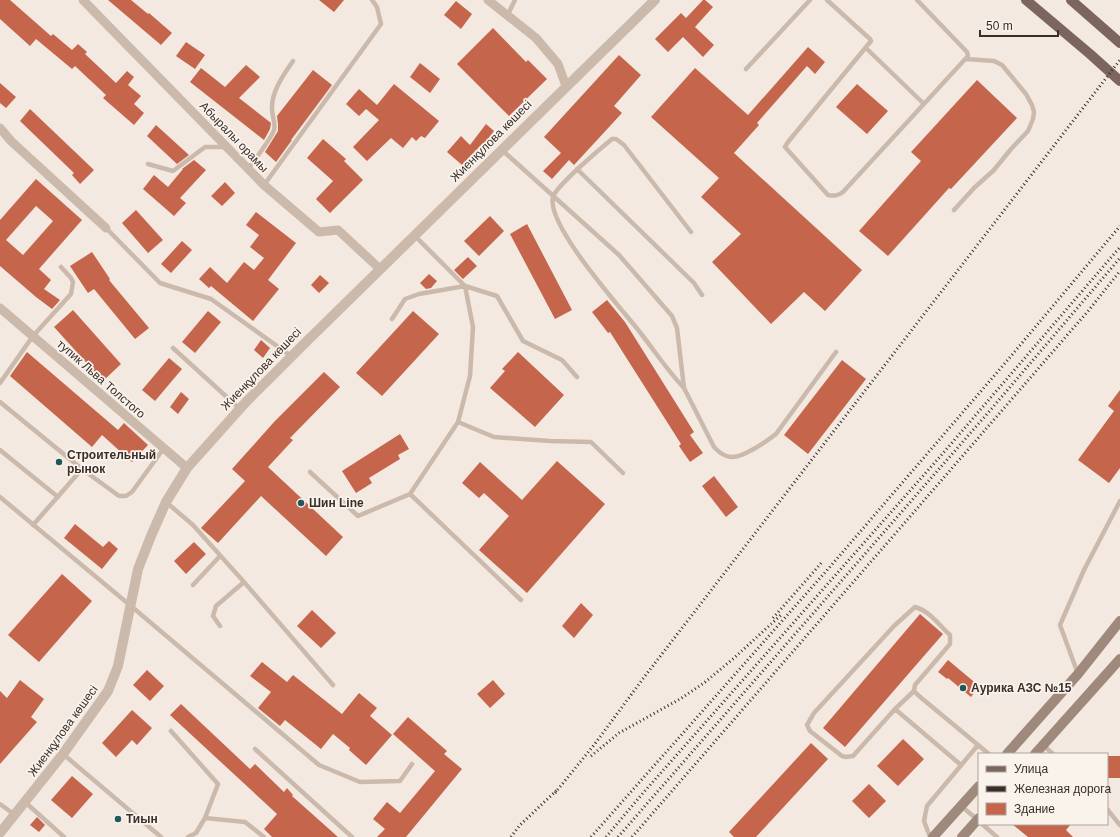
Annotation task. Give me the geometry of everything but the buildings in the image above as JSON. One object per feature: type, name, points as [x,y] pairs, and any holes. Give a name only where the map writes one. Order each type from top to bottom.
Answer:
[{"type":"main road","points":[[1026,0],[1120,81]]},
{"type":"main road","points":[[1071,0],[1120,43]]},
{"type":"main road","points":[[1008,753],[1078,674],[1120,621]]},
{"type":"main road","points":[[1036,753],[1120,660]]},
{"type":"main road","points":[[932,837],[978,787]]},
{"type":"main road","points":[[962,837],[978,822]]},
{"type":"street","name":"Абыралы орамы","points":[[83,0],[264,185],[319,232],[338,230],[380,269]]},
{"type":"street","points":[[488,0],[536,38],[558,64],[566,86]]},
{"type":"street","name":"Жиенқұлова көшесі","points":[[0,833],[63,754],[108,691],[118,666],[138,569],[150,536],[166,502],[187,468],[240,409],[291,356],[655,0]]},
{"type":"street","points":[[0,128],[12,141],[106,228]]},
{"type":"street","name":"тупик Льва Толстого","points":[[0,308],[187,468]]},
{"type":"lane","points":[[264,185],[381,24],[377,7],[372,0]]},
{"type":"lane","points":[[507,16],[515,0]]},
{"type":"lane","points":[[746,69],[810,0]]},
{"type":"lane","points":[[827,0],[871,41],[785,147],[828,195],[837,195],[843,192],[923,103],[966,59],[968,55],[967,52],[917,0]]},
{"type":"lane","points":[[866,48],[923,103]]},
{"type":"lane","points":[[954,210],[965,200],[974,188],[994,170],[1028,131],[1033,120],[1034,112],[1026,94],[1002,65],[994,61],[983,59],[966,59]]},
{"type":"lane","points":[[248,168],[273,133],[275,124],[272,107],[274,96],[282,77],[293,61]]},
{"type":"lane","points":[[691,232],[622,142],[616,139],[612,139],[578,169],[554,195],[553,204],[555,215],[561,227],[590,271],[639,331],[672,376],[684,388],[714,447],[721,454],[731,457],[737,456],[765,443],[776,434],[836,352]]},
{"type":"lane","points":[[148,164],[173,171],[205,147],[228,147]]},
{"type":"lane","points":[[501,149],[619,255],[672,316],[676,328],[684,388]]},
{"type":"lane","points":[[578,169],[694,284],[702,295]]},
{"type":"lane","points":[[106,228],[160,283],[210,299],[291,356]]},
{"type":"lane","points":[[310,472],[358,516],[410,494],[458,422],[470,376],[473,327],[465,286],[414,235]]},
{"type":"lane","points":[[0,383],[34,336],[71,294],[73,282],[72,278],[61,267]]},
{"type":"lane","points":[[392,319],[405,299],[419,294],[465,286],[497,296],[523,341],[562,360],[577,377]]},
{"type":"lane","points":[[173,348],[240,409]]},
{"type":"lane","points":[[0,402],[82,469],[119,496],[126,496],[132,492],[164,448]]},
{"type":"lane","points":[[458,422],[494,437],[591,442],[623,473]]},
{"type":"lane","points":[[0,450],[58,497]]},
{"type":"lane","points":[[34,525],[82,469]]},
{"type":"lane","points":[[410,494],[521,600]]},
{"type":"lane","points":[[0,498],[131,606],[319,766],[360,782],[400,781],[412,764]]},
{"type":"lane","points":[[1078,674],[1060,625],[1084,570],[1120,501]]},
{"type":"lane","points":[[166,502],[193,525],[333,685]]},
{"type":"lane","points":[[193,585],[220,556]]},
{"type":"lane","points":[[220,626],[213,616],[216,606],[244,582]]},
{"type":"lane","points":[[915,607],[928,613],[950,635],[950,644],[915,685],[914,691],[895,709],[852,756],[842,756],[810,731],[807,725],[814,713],[894,626],[915,607]]},
{"type":"lane","points":[[914,691],[918,696],[988,753]]},
{"type":"lane","points":[[895,709],[961,765]]},
{"type":"lane","points":[[171,731],[218,784],[205,818],[196,833],[188,837]]},
{"type":"lane","points":[[932,837],[924,821],[927,806],[978,745]]},
{"type":"lane","points":[[1043,745],[1052,753]]},
{"type":"lane","points":[[255,749],[352,837]]},
{"type":"lane","points":[[63,754],[160,837]]},
{"type":"lane","points":[[25,802],[64,837]]},
{"type":"lane","points":[[0,804],[15,815]]},
{"type":"lane","points":[[961,806],[978,820]]},
{"type":"lane","points":[[1108,810],[1120,825]]},
{"type":"lane","points":[[205,818],[245,822],[264,837]]},
{"type":"lane","points":[[984,825],[997,837]]},
{"type":"railway","points":[[555,793],[594,745],[645,676],[1120,60]]},
{"type":"railway","points":[[591,837],[829,568],[1006,362],[1120,226]]},
{"type":"railway","points":[[606,837],[643,793],[938,459],[1120,247]]},
{"type":"railway","points":[[618,837],[987,414],[1120,258]]},
{"type":"railway","points":[[632,837],[1089,310],[1120,271]]},
{"type":"railway","points":[[773,618],[823,561]]},
{"type":"railway","points":[[591,756],[619,733],[680,699],[704,683],[781,615]]},
{"type":"railway","points":[[511,837],[520,825],[558,789]]},
{"type":"place","name":"Строительный рынок","points":[[59,462]]},
{"type":"place","name":"Шин Line","points":[[301,503]]},
{"type":"place","name":"Аурика АЗС №15","points":[[963,688]]},
{"type":"place","name":"Тиын","points":[[118,819]]}]
